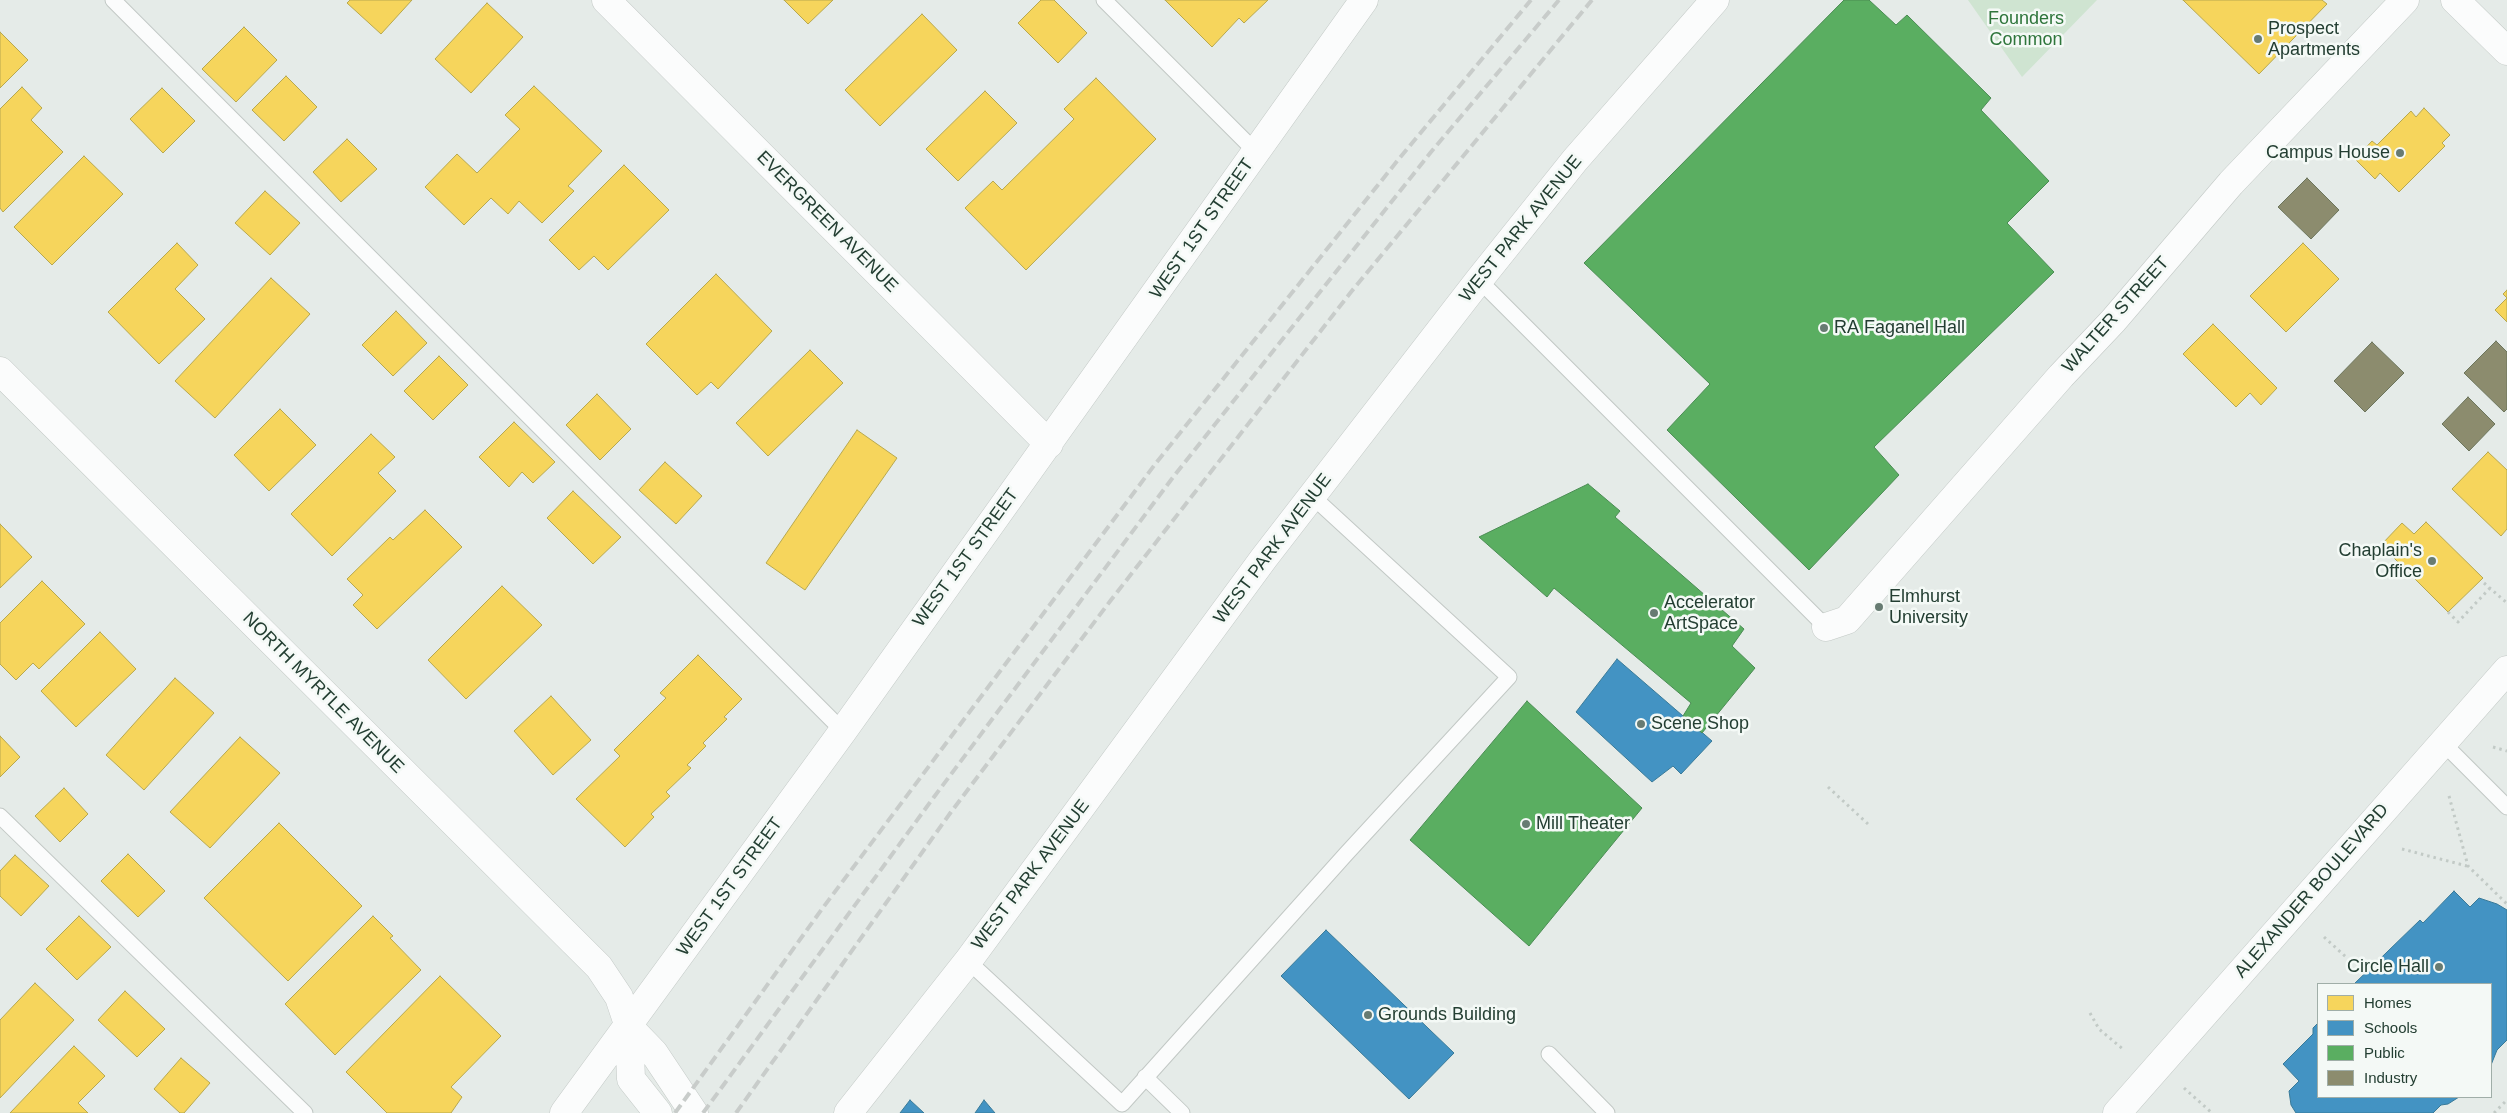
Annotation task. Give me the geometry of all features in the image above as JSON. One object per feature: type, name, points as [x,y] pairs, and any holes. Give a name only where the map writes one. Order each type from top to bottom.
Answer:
[{"type":"street","name":"EVERGREEN AVENUE","points":[[606,0],[1049,444]]},
{"type":"street","name":"WEST 1ST STREET","points":[[564,1113],[629,1027],[1049,444],[1364,0]]},
{"type":"street","name":"WEST PARK AVENUE","points":[[848,1113],[968,960],[1264,558],[1479,280],[1575,160],[1716,0]]},
{"type":"street","name":"WALTER STREET","points":[[1826,626],[1847,620],[2061,376],[2112,321],[2231,182],[2405,0]]},
{"type":"street","points":[[2455,0],[2507,51]]},
{"type":"street","name":"NORTH MYRTLE AVENUE","points":[[0,371],[599,967],[619,997],[629,1027]]},
{"type":"street","name":"ALEXANDER BOULEVARD","points":[[2117,1113],[2507,670]]},
{"type":"street","points":[[629,1027],[631,1079],[658,1113]]},
{"type":"street","points":[[629,1027],[654,1053],[694,1113]]},
{"type":"lane","points":[[113,0],[842,731]]},
{"type":"lane","points":[[1104,0],[1256,152]]},
{"type":"lane","points":[[1479,280],[1826,626]]},
{"type":"lane","points":[[968,960],[1122,1104],[1509,677],[1312,496]]},
{"type":"lane","points":[[2443,743],[2507,807]]},
{"type":"lane","points":[[0,816],[305,1113]]},
{"type":"lane","points":[[1550,1054],[1607,1113]]},
{"type":"lane","points":[[1145,1077],[1182,1113]]},
{"type":"path","points":[[2484,582],[2507,604]]},
{"type":"path","points":[[2448,612],[2458,622],[2490,588]]},
{"type":"path","points":[[2493,747],[2507,751]]},
{"type":"path","points":[[1828,787],[1868,824]]},
{"type":"path","points":[[2449,796],[2468,866]]},
{"type":"path","points":[[2402,849],[2468,866],[2507,904]]},
{"type":"path","points":[[2324,937],[2346,957]]},
{"type":"path","points":[[2090,1013],[2099,1029],[2124,1050]]},
{"type":"path","points":[[2183,1088],[2212,1113]]},
{"type":"path","points":[[2494,1113],[2507,1100]]},
{"type":"green space","name":"Founders Common","points":[[1968,0],[2097,0],[2022,77]]},
{"type":"building: Homes","points":[[350,0],[412,0],[381,34],[347,3]]},
{"type":"building: Homes","points":[[784,0],[833,0],[808,24]]},
{"type":"building: Homes","points":[[1041,0],[1054,0],[1087,33],[1058,63],[1018,23]]},
{"type":"building: Homes","points":[[1165,0],[1268,0],[1244,23],[1239,18],[1212,47]]},
{"type":"building: Homes","name":"Prospect Apartments","points":[[2183,0],[2322,0],[2327,4],[2259,74]]},
{"type":"building: Homes","points":[[487,3],[523,37],[471,93],[435,59]]},
{"type":"building: Homes","points":[[922,14],[957,50],[880,126],[845,90]]},
{"type":"building: Homes","points":[[244,27],[277,60],[236,102],[202,69]]},
{"type":"building: Homes","points":[[0,32],[28,60],[0,88]]},
{"type":"building: Homes","points":[[286,76],[317,107],[284,141],[252,110]]},
{"type":"building: Homes","points":[[1096,78],[1156,139],[1026,270],[965,208],[993,181],[1002,190],[1074,119],[1064,109]]},
{"type":"building: Homes","points":[[534,86],[602,151],[568,186],[574,191],[542,223],[519,201],[508,214],[491,198],[464,225],[425,187],[457,154],[477,173],[520,129],[505,115]]},
{"type":"building: Homes","points":[[22,87],[42,108],[31,120],[63,152],[3,212],[0,208],[0,109]]},
{"type":"building: Homes","points":[[162,88],[195,121],[163,153],[130,119]]},
{"type":"building: Homes","points":[[985,91],[1017,123],[958,181],[926,149]]},
{"type":"building: Homes","name":"Campus House","points":[[2424,108],[2450,135],[2442,143],[2445,146],[2399,192],[2380,173],[2375,179],[2355,159],[2372,141],[2377,145],[2411,111],[2416,117]]},
{"type":"building: Homes","points":[[347,139],[377,169],[341,202],[313,172]]},
{"type":"building: Homes","points":[[84,156],[123,194],[52,265],[14,227]]},
{"type":"building: Homes","points":[[624,165],[669,210],[608,270],[594,256],[579,270],[549,240]]},
{"type":"building: Homes","points":[[265,191],[300,223],[270,255],[235,223]]},
{"type":"building: Homes","points":[[177,243],[198,265],[175,289],[205,319],[159,364],[108,312]]},
{"type":"building: Homes","points":[[2303,243],[2339,279],[2286,332],[2250,296]]},
{"type":"building: Homes","points":[[716,274],[772,331],[718,389],[711,382],[697,395],[646,344]]},
{"type":"building: Homes","points":[[271,278],[310,314],[215,418],[175,381]]},
{"type":"building: Homes","points":[[2507,290],[2507,298],[2503,294]]},
{"type":"building: Homes","points":[[2507,298],[2507,322],[2495,310]]},
{"type":"building: Homes","points":[[396,311],[427,343],[393,376],[362,345]]},
{"type":"building: Homes","points":[[2213,324],[2277,388],[2261,405],[2250,393],[2236,407],[2183,354]]},
{"type":"building: Homes","points":[[810,350],[843,383],[768,456],[736,423]]},
{"type":"building: Homes","points":[[439,356],[468,385],[433,420],[404,391]]},
{"type":"building: Homes","points":[[597,394],[631,429],[600,460],[566,425]]},
{"type":"building: Homes","points":[[280,409],[316,445],[269,491],[234,455]]},
{"type":"building: Homes","points":[[514,422],[555,462],[533,483],[522,472],[509,487],[479,457]]},
{"type":"building: Homes","points":[[857,430],[897,458],[805,590],[766,563]]},
{"type":"building: Homes","points":[[371,434],[395,457],[378,473],[396,491],[332,556],[291,514]]},
{"type":"building: Homes","points":[[2488,452],[2507,470],[2507,529],[2501,536],[2452,489]]},
{"type":"building: Homes","points":[[665,462],[702,496],[676,524],[639,490]]},
{"type":"building: Homes","points":[[573,491],[621,537],[593,564],[547,518]]},
{"type":"building: Homes","points":[[425,510],[462,547],[377,629],[353,605],[363,595],[347,579],[390,537],[393,540]]},
{"type":"building: Homes","name":"Chaplain's Office","points":[[2426,522],[2483,578],[2448,612],[2381,545],[2402,523],[2414,534]]},
{"type":"building: Homes","points":[[0,524],[32,557],[0,588]]},
{"type":"building: Homes","points":[[42,581],[85,624],[39,669],[33,663],[16,680],[0,664],[0,623]]},
{"type":"building: Homes","points":[[502,586],[542,625],[466,699],[428,660]]},
{"type":"building: Homes","points":[[100,632],[136,669],[76,727],[41,691]]},
{"type":"building: Homes","points":[[698,655],[742,699],[724,717],[727,719],[703,743],[706,746],[687,765],[691,768],[666,792],[670,796],[651,814],[654,817],[625,847],[576,799],[620,756],[614,750],[666,698],[660,693]]},
{"type":"building: Homes","points":[[175,678],[214,713],[144,790],[106,755]]},
{"type":"building: Homes","points":[[551,696],[591,740],[553,775],[514,731]]},
{"type":"building: Homes","points":[[0,736],[20,757],[0,777]]},
{"type":"building: Homes","points":[[240,737],[280,773],[210,848],[170,812]]},
{"type":"building: Homes","points":[[64,788],[88,814],[60,842],[35,816]]},
{"type":"building: Homes","points":[[279,823],[362,906],[288,981],[204,898]]},
{"type":"building: Homes","points":[[128,854],[165,891],[138,917],[101,881]]},
{"type":"building: Homes","points":[[15,855],[49,886],[21,916],[0,896],[0,871]]},
{"type":"building: Homes","points":[[79,916],[111,947],[77,980],[46,949]]},
{"type":"building: Homes","points":[[373,916],[393,936],[390,938],[421,970],[335,1055],[285,1004]]},
{"type":"building: Homes","points":[[440,976],[501,1036],[451,1087],[462,1097],[451,1113],[387,1113],[346,1072]]},
{"type":"building: Homes","points":[[35,983],[74,1020],[0,1098],[0,1020]]},
{"type":"building: Homes","points":[[125,991],[165,1029],[137,1057],[98,1020]]},
{"type":"building: Homes","points":[[74,1046],[105,1076],[78,1103],[88,1113],[10,1113]]},
{"type":"building: Homes","points":[[181,1058],[210,1083],[184,1113],[180,1113],[154,1089]]},
{"type":"building: Schools","name":"Scene Shop","points":[[1617,659],[1712,741],[1681,774],[1673,766],[1652,782],[1576,712]]},
{"type":"building: Schools","name":"Circle Hall","points":[[2454,891],[2470,907],[2479,898],[2497,904],[2507,910],[2507,1040],[2497,1050],[2492,1062],[2492,983],[2355,983],[2420,920],[2423,923]]},
{"type":"building: Schools","name":"Grounds Building","points":[[1326,930],[1454,1053],[1409,1099],[1281,976]]},
{"type":"building: Schools","points":[[2317,1024],[2317,1098],[2457,1098],[2448,1104],[2441,1105],[2433,1113],[2296,1113],[2291,1105],[2289,1091],[2299,1081],[2283,1064],[2313,1034],[2313,1028]]},
{"type":"building: Schools","points":[[910,1100],[924,1113],[900,1113]]},
{"type":"building: Schools","points":[[984,1100],[995,1113],[975,1113]]},
{"type":"building: Public","name":"RA Faganel Hall","points":[[1844,0],[1869,0],[1896,25],[1907,15],[1991,98],[1981,110],[2049,181],[2007,223],[2054,272],[1874,447],[1899,475],[1809,570],[1667,430],[1710,384],[1584,263]]},
{"type":"building: Public","name":"Accelerator ArtSpace","points":[[1588,484],[1620,511],[1615,517],[1744,629],[1732,646],[1755,668],[1702,733],[1683,716],[1691,703],[1554,588],[1547,597],[1479,537]]},
{"type":"building: Public","name":"Mill Theater","points":[[1527,701],[1642,808],[1529,946],[1410,840]]},
{"type":"building: Industry","points":[[2307,178],[2339,210],[2311,239],[2278,207]]},
{"type":"building: Industry","points":[[2496,341],[2507,352],[2507,409],[2504,412],[2464,373]]},
{"type":"building: Industry","points":[[2372,342],[2404,373],[2365,412],[2334,381]]},
{"type":"building: Industry","points":[[2468,397],[2495,424],[2469,451],[2442,424]]},
{"type":"railway","points":[[675,1113],[822,909],[1156,463],[1398,160],[1531,0]]},
{"type":"railway","points":[[703,1113],[934,797],[1174,476],[1431,152],[1559,0]]},
{"type":"railway","points":[[736,1113],[951,812],[1111,600],[1351,292],[1592,0]]},
{"type":"place","name":"Prospect Apartments","points":[[2258,39]]},
{"type":"place","name":"Campus House","points":[[2400,153]]},
{"type":"place","name":"RA Faganel Hall","points":[[1824,328]]},
{"type":"place","name":"Chaplain's Office","points":[[2432,561]]},
{"type":"place","name":"Elmhurst University","points":[[1879,607]]},
{"type":"place","name":"Accelerator ArtSpace","points":[[1654,613]]},
{"type":"place","name":"Scene Shop","points":[[1641,724]]},
{"type":"place","name":"Mill Theater","points":[[1526,824]]},
{"type":"place","name":"Circle Hall","points":[[2439,967]]},
{"type":"place","name":"Grounds Building","points":[[1368,1015]]}]
